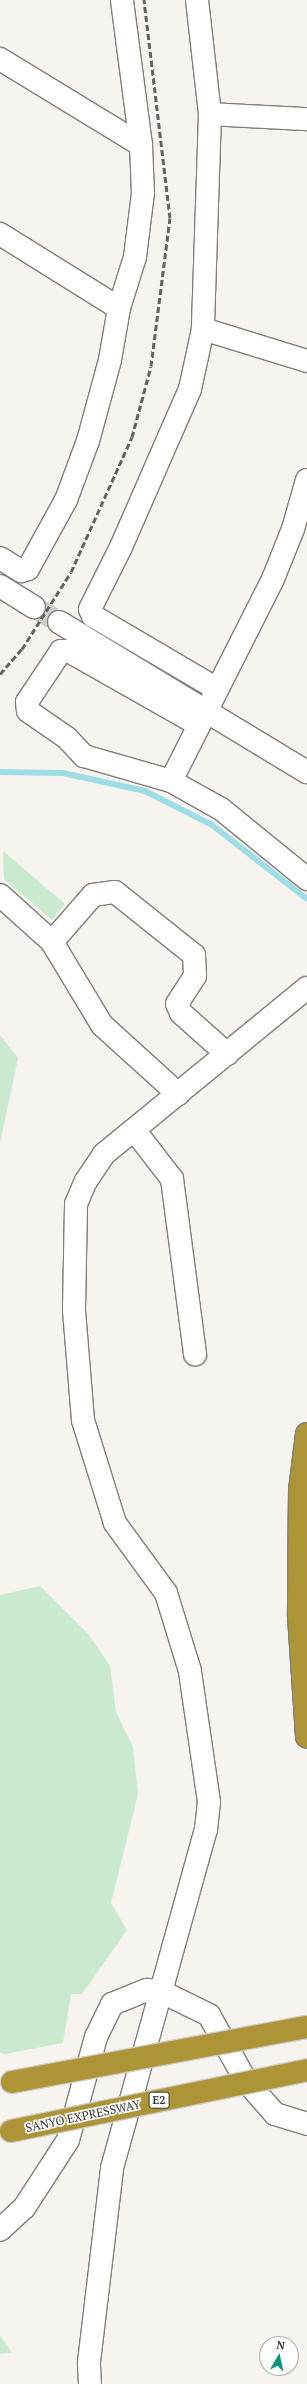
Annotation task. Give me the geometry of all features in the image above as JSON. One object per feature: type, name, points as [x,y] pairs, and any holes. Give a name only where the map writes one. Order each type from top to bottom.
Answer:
[{"type":"highway","points":[[307,1434],[300,1490],[298,1616],[307,1737]]},
{"type":"highway","points":[[6,2083],[307,2026]]},
{"type":"highway","name":"SANYO EXPRESSWAY","points":[[6,2132],[307,2070]]},
{"type":"street","points":[[0,558],[21,571],[28,569],[66,500],[88,441],[110,360],[119,308],[135,257],[143,193],[141,145],[122,0]]},
{"type":"street","points":[[197,0],[210,114],[203,329],[190,389],[120,549],[90,609],[93,616],[217,689]]},
{"type":"street","points":[[0,59],[141,145]]},
{"type":"street","points":[[210,114],[307,119]]},
{"type":"street","points":[[1,236],[119,308]]},
{"type":"street","points":[[203,329],[307,361]]},
{"type":"street","points":[[170,781],[273,579],[293,529],[307,480]]},
{"type":"street","points":[[0,586],[34,607]]},
{"type":"street","points":[[59,622],[203,717]]},
{"type":"street","points":[[307,772],[203,717],[69,651],[61,651],[27,702],[28,711],[67,738],[84,756],[170,781],[221,809],[307,879]]},
{"type":"street","points":[[52,942],[93,894],[115,892],[194,955],[195,976],[177,1004],[181,1013],[228,1054]]},
{"type":"street","points":[[0,895],[52,942],[102,1025],[178,1094]]},
{"type":"street","points":[[90,2384],[89,2362],[112,2168],[206,1830],[209,1802],[190,1671],[166,1593],[115,1523],[83,1420],[74,1310],[76,1204],[86,1181],[104,1154],[135,1131],[307,988]]},
{"type":"street","points":[[135,1131],[172,1179],[195,1354]]},
{"type":"street","points":[[0,2230],[24,2208],[68,2140],[96,2037],[112,2004],[147,1990],[160,1991],[209,2015],[246,2081],[275,2114],[307,2124]]},
{"type":"green space","points":[[3,851],[65,904],[52,920],[4,879]]},
{"type":"green space","points":[[0,1035],[18,1058],[0,1143]]},
{"type":"green space","points":[[40,1586],[89,1635],[110,1666],[116,1712],[133,1747],[138,1794],[111,1903],[127,1930],[82,1994],[71,1994],[63,2043],[5,2054],[0,2053],[0,1595]]},
{"type":"green space","points":[[0,2335],[12,2353],[0,2354]]},
{"type":"waterway","points":[[0,772],[63,773],[145,791],[212,825],[307,899]]},
{"type":"tunnel","points":[[34,607],[59,622]]},
{"type":"railway","points":[[0,674],[22,649],[71,572],[132,437],[151,366],[170,218],[144,0]]}]
